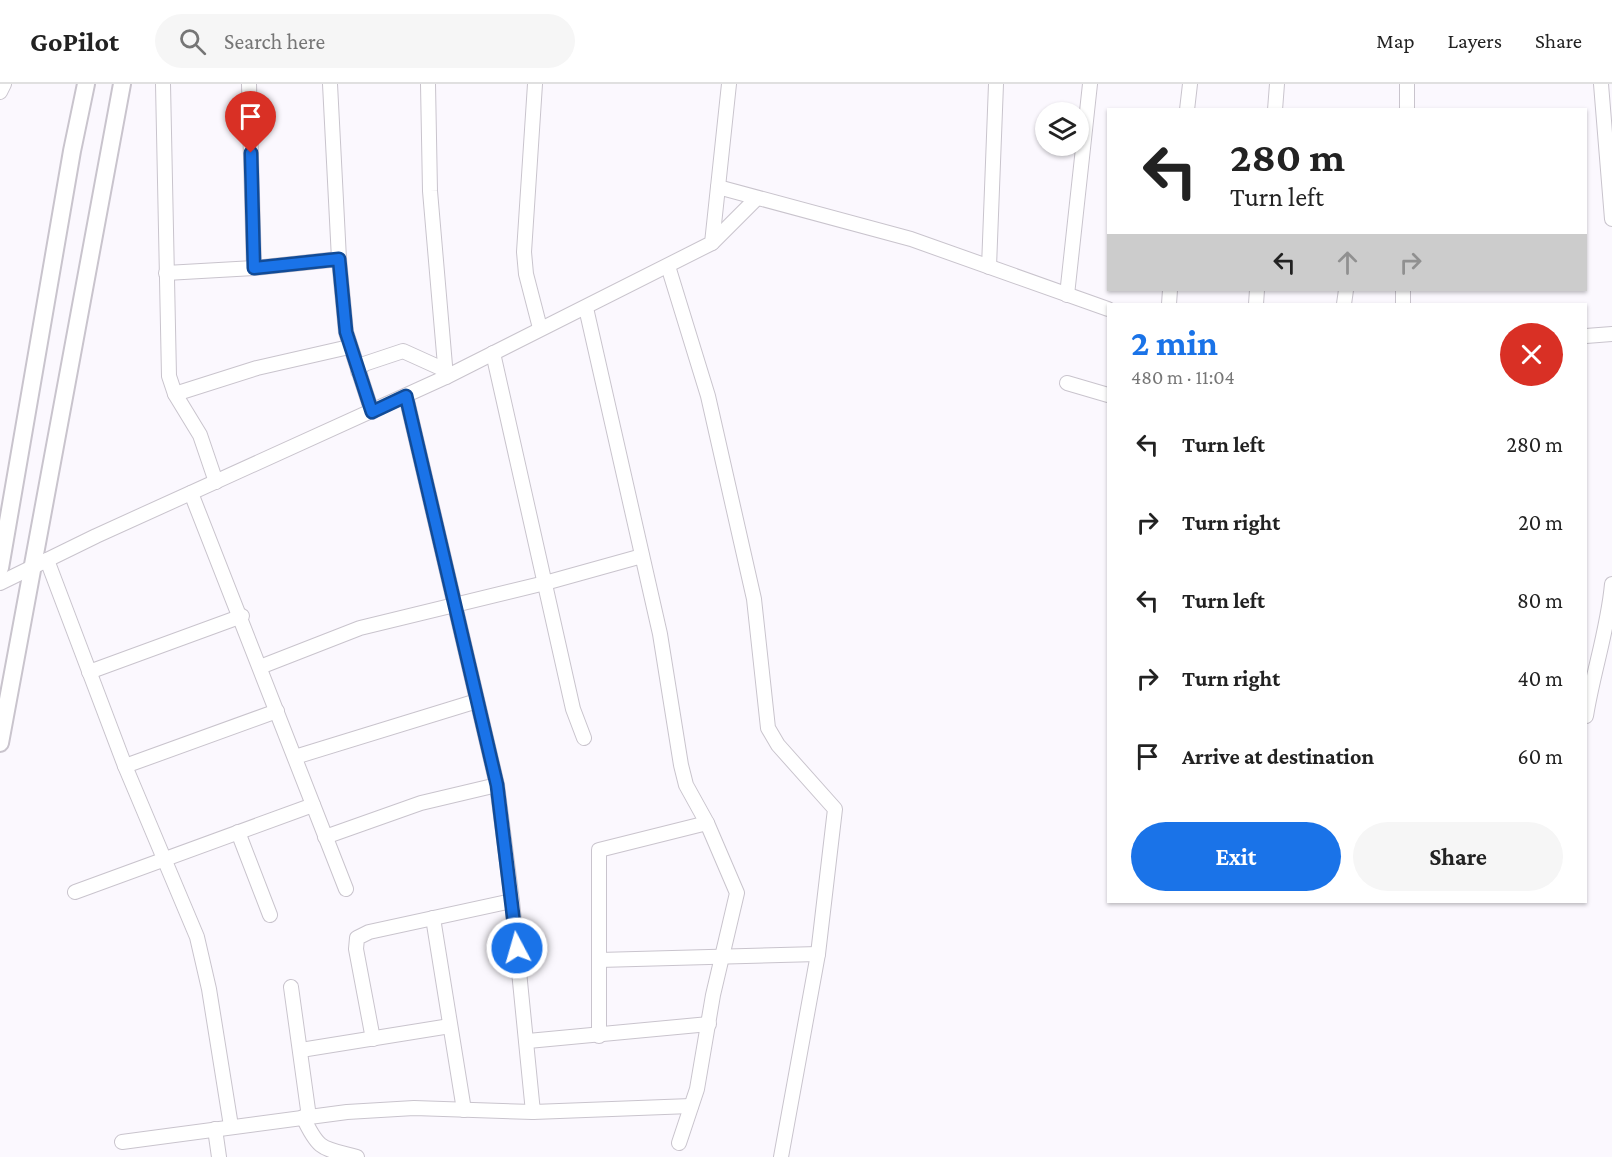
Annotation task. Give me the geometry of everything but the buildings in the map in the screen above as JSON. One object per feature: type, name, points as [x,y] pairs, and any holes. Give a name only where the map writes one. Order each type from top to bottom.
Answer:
[{"type":"main road","points":[[0,568],[72,151],[86,84]]},
{"type":"main road","points":[[0,743],[39,564],[122,84]]},
{"type":"street","points":[[0,92],[4,84]]},
{"type":"street","points":[[163,84],[169,376],[175,394],[200,435],[216,482]]},
{"type":"street","points":[[249,84],[254,268]]},
{"type":"street","points":[[330,84],[339,259],[350,347],[372,412]]},
{"type":"street","points":[[429,84],[430,191],[446,373]]},
{"type":"street","points":[[535,84],[524,252],[526,274],[540,328]]},
{"type":"street","points":[[712,243],[729,84]]},
{"type":"street","points":[[989,267],[996,84]]},
{"type":"street","points":[[1067,295],[1090,84]]},
{"type":"street","points":[[1187,108],[1190,84]]},
{"type":"street","points":[[1275,108],[1277,84]]},
{"type":"street","points":[[1407,84],[1407,108]]},
{"type":"street","points":[[1601,84],[1612,219]]},
{"type":"street","points":[[718,187],[910,239],[1107,309]]},
{"type":"street","points":[[0,583],[191,493],[372,412],[446,373],[586,308],[712,243],[757,198]]},
{"type":"street","points":[[166,273],[254,268],[339,259]]},
{"type":"street","points":[[668,266],[708,396],[754,599],[768,728],[778,745],[835,809],[818,954],[781,1157]]},
{"type":"street","points":[[586,308],[660,634],[686,785],[707,823],[737,893],[691,1106],[679,1143]]},
{"type":"street","points":[[1587,336],[1612,334]]},
{"type":"street","points":[[175,394],[257,368],[350,347]]},
{"type":"street","points":[[358,371],[364,364],[403,351],[446,373]]},
{"type":"street","points":[[493,353],[573,709],[584,738]]},
{"type":"street","points":[[1067,383],[1107,395]]},
{"type":"street","points":[[406,396],[497,785],[528,1041],[533,1112]]},
{"type":"street","points":[[191,493],[242,616],[346,889]]},
{"type":"street","points":[[260,667],[360,628],[455,606],[642,556]]},
{"type":"street","points":[[39,564],[89,672],[162,859],[196,937],[204,964],[231,1126]]},
{"type":"street","points":[[1587,710],[1592,677],[1609,610],[1612,584]]},
{"type":"street","points":[[89,672],[242,616]]},
{"type":"street","points":[[295,757],[477,701]]},
{"type":"street","points":[[125,766],[277,711]]},
{"type":"street","points":[[325,837],[411,806],[497,785]]},
{"type":"street","points":[[75,892],[313,805]]},
{"type":"street","points":[[599,1036],[599,850],[707,823]]},
{"type":"street","points":[[238,832],[270,915]]},
{"type":"street","points":[[373,1039],[356,949],[357,938],[369,932],[512,901]]},
{"type":"street","points":[[433,918],[464,1110]]},
{"type":"street","points":[[599,960],[818,954]]},
{"type":"street","points":[[291,987],[301,1050],[306,1117],[312,1137],[321,1147],[357,1157]]},
{"type":"street","points":[[528,1041],[709,1024]]},
{"type":"street","points":[[301,1050],[450,1026]]},
{"type":"street","points":[[122,1142],[231,1126],[378,1110],[533,1112],[691,1106]]},
{"type":"street","points":[[215,1129],[219,1157]]},
{"type":"route","points":[[251,153],[254,268],[339,259],[346,332],[372,412],[406,396],[497,785],[517,948]]}]
